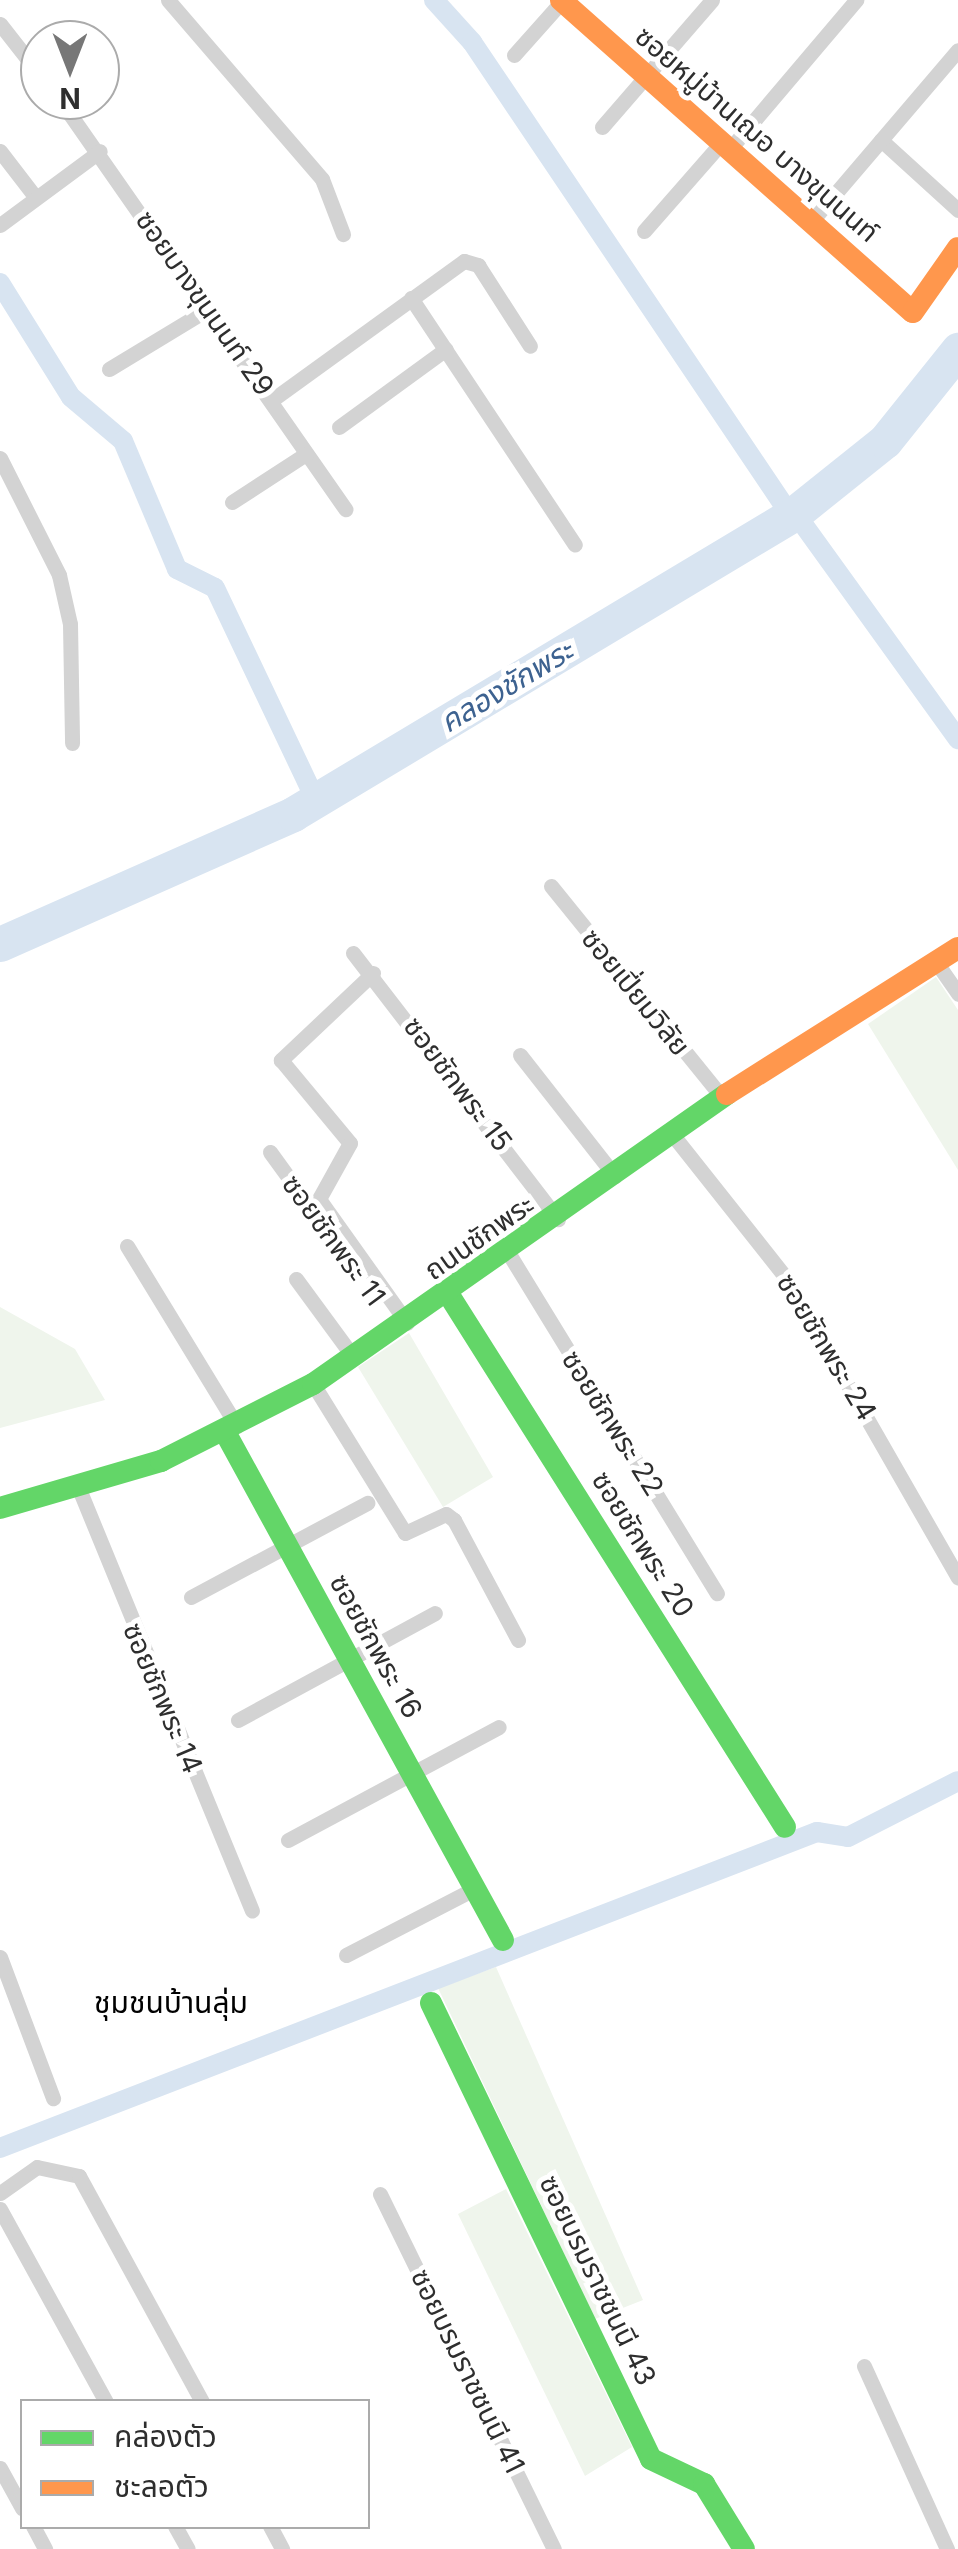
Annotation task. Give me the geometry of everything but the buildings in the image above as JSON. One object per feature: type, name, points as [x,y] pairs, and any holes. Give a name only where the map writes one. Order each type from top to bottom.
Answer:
[{"type":"street","points":[[168,0],[322,180],[343,234]]},
{"type":"street","points":[[514,55],[562,0]]},
{"type":"street","name":"ซอยหมู่บ้านเฌอ บางขุนนนท์","points":[[562,0],[913,312],[958,248]]},
{"type":"street","points":[[602,127],[712,0]]},
{"type":"street","points":[[644,231],[856,0]]},
{"type":"street","points":[[0,24],[20,50]]},
{"type":"street","points":[[811,222],[958,50]]},
{"type":"street","name":"ซอยบางขุนนนท์ 29","points":[[76,120],[345,509]]},
{"type":"street","points":[[881,140],[958,210]]},
{"type":"street","points":[[0,151],[36,198]]},
{"type":"street","points":[[0,224],[100,151]]},
{"type":"street","points":[[272,400],[411,298],[472,261],[530,346]]},
{"type":"street","points":[[411,298],[576,545]]},
{"type":"street","points":[[109,369],[208,309]]},
{"type":"street","points":[[339,426],[446,349]]},
{"type":"street","points":[[232,502],[306,454]]},
{"type":"street","points":[[0,458],[59,575],[70,624],[72,743]]},
{"type":"street","name":"ซอยเปี่ยมวิลัย","points":[[550,886],[722,1097]]},
{"type":"street","name":"ถนนชักพระ","points":[[0,1508],[231,1429],[313,1384],[509,1254],[722,1097],[958,948]]},
{"type":"street","name":"ซอยชักพระ 15","points":[[353,954],[373,973],[558,1219]]},
{"type":"street","points":[[936,962],[958,994]]},
{"type":"street","points":[[373,973],[281,1060],[350,1143],[319,1199],[403,1326]]},
{"type":"street","points":[[520,1055],[615,1176]]},
{"type":"street","name":"ซอยชักพระ 24","points":[[672,1134],[788,1280],[958,1576]]},
{"type":"street","name":"ซอยชักพระ 11","points":[[270,1152],[403,1326]]},
{"type":"street","points":[[126,1246],[231,1429]]},
{"type":"street","name":"ซอยชักพระ 22","points":[[509,1254],[718,1593]]},
{"type":"street","points":[[296,1279],[354,1358]]},
{"type":"street","name":"ซอยชักพระ 20","points":[[448,1294],[785,1827]]},
{"type":"street","points":[[313,1384],[405,1533],[446,1514],[454,1520],[518,1640]]},
{"type":"street","name":"ซอยชักพระ 16","points":[[231,1429],[347,1660],[503,1940]]},
{"type":"street","name":"ซอยชักพระ 14","points":[[77,1484],[252,1910]]},
{"type":"street","points":[[191,1597],[368,1503]]},
{"type":"street","points":[[238,1720],[435,1613]]},
{"type":"street","points":[[288,1840],[499,1727]]},
{"type":"street","points":[[346,1956],[476,1888]]},
{"type":"street","points":[[0,1957],[53,2098]]},
{"type":"street","name":"ซอยบรมราชชนนี 43","points":[[431,2003],[651,2459],[704,2484],[744,2549]]},
{"type":"street","points":[[0,2192],[37,2167],[78,2176],[200,2399]]},
{"type":"street","name":"ซอยบรมราชชนนี 41","points":[[380,2194],[554,2549]]},
{"type":"street","points":[[0,2209],[104,2399]]},
{"type":"street","points":[[864,2366],[947,2549]]},
{"type":"street","points":[[0,2468],[20,2504]]},
{"type":"shaded area","points":[[936,977],[958,1010],[958,1170],[868,1024]]},
{"type":"shaded area","points":[[0,1307],[75,1349],[105,1400],[0,1428]]},
{"type":"shaded area","points":[[409,1333],[493,1477],[443,1507],[358,1367]]},
{"type":"shaded area","points":[[496,1967],[643,2300],[595,2319],[438,1988]]},
{"type":"shaded area","points":[[506,2189],[632,2447],[585,2476],[458,2214]]},
{"type":"waterway","points":[[434,0],[472,42],[791,516]]},
{"type":"waterway","points":[[0,283],[71,397],[123,441],[177,569],[215,588],[316,801]]},
{"type":"waterway","name":"คลองชักพระ","points":[[0,944],[293,814],[795,513],[885,441],[958,350]]},
{"type":"waterway","points":[[795,513],[958,739]]},
{"type":"waterway","points":[[0,2148],[817,1832],[848,1837],[958,1781]]},
{"type":"traffic: fast","points":[[0,1508],[161,1461],[313,1384],[727,1094]]},
{"type":"traffic: fast","points":[[449,1295],[785,1827]]},
{"type":"traffic: fast","points":[[225,1432],[503,1940]]},
{"type":"traffic: fast","points":[[431,2003],[651,2459],[704,2484],[744,2549]]},
{"type":"traffic: slow","points":[[561,0],[913,312],[958,248]]},
{"type":"traffic: slow","points":[[727,1094],[958,948]]},
{"type":"district","name":"ชุมชนบ้านลุ่ม","points":[[171,2002]]}]
